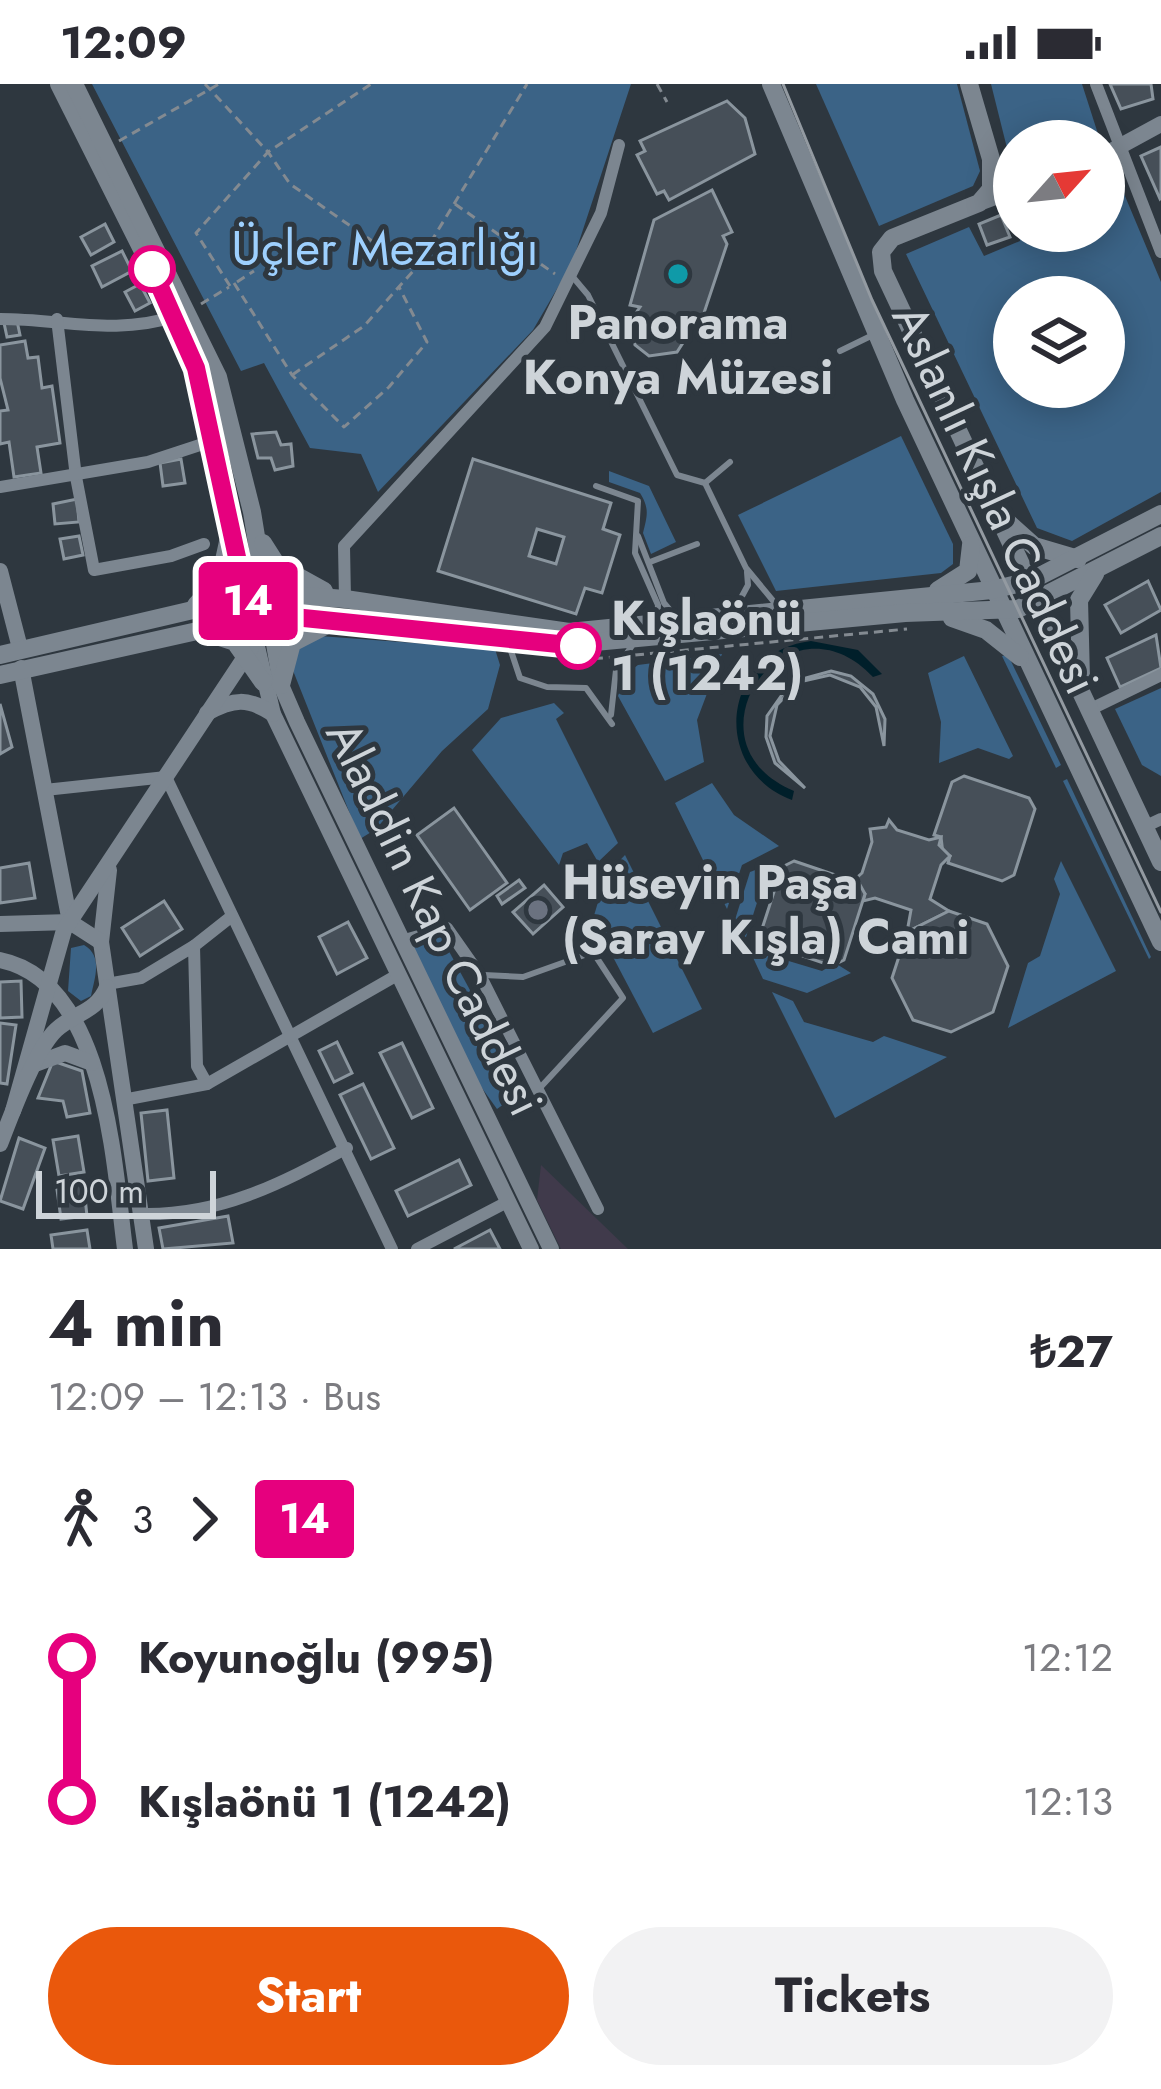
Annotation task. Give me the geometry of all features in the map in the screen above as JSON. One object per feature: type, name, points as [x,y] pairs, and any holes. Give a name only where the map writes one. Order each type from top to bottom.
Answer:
[{"type":"main road","points":[[59,84],[218,377],[268,555],[310,587],[345,599]]},
{"type":"main road","points":[[74,84],[183,314],[229,525],[257,595]]},
{"type":"main road","name":"Aslanlı Kışla Caddesi","points":[[771,84],[876,334],[992,590],[1161,941]]},
{"type":"main road","points":[[969,84],[993,179],[980,203]]},
{"type":"main road","name":"Aslanlı Kışla Caddesi","points":[[980,203],[892,238],[880,260],[1086,703],[1153,823],[1161,862]]},
{"type":"main road","points":[[993,507],[1034,546],[1078,560]]},
{"type":"main road","points":[[253,512],[259,616]]},
{"type":"main road","points":[[0,655],[21,658],[189,619],[257,595],[345,599],[547,631],[992,590],[1030,581],[1078,560],[1161,514]]},
{"type":"main road","points":[[189,619],[220,579],[229,525]]},
{"type":"main road","points":[[189,619],[259,616],[348,622],[578,646],[1040,602],[1161,536]]},
{"type":"main road","points":[[930,594],[968,571],[970,540]]},
{"type":"main road","points":[[1086,703],[1079,600],[1102,567]]},
{"type":"main road","points":[[905,613],[970,622],[1013,648],[1030,668]]},
{"type":"main road","points":[[189,619],[251,648],[272,684]]},
{"type":"main road","points":[[272,684],[285,655],[302,634],[348,622]]},
{"type":"main road","points":[[0,675],[21,658]]},
{"type":"street","points":[[1096,84],[1104,120]]},
{"type":"street","points":[[1125,143],[1161,124]]},
{"type":"street","points":[[345,599],[344,546],[545,327],[601,214],[619,145]]},
{"type":"street","points":[[1125,181],[1161,252]]},
{"type":"street","points":[[980,203],[993,198]]},
{"type":"street","points":[[0,319],[56,319],[111,329],[139,328],[183,314]]},
{"type":"street","points":[[56,319],[76,477],[94,570],[171,556],[204,544]]},
{"type":"street","points":[[0,487],[76,477],[212,441]]},
{"type":"street","points":[[0,572],[21,658],[70,922]]},
{"type":"street","points":[[0,1144],[6,1110],[48,990],[54,954],[70,922],[251,648],[259,616]]},
{"type":"street","name":"Aladdin Kap Caddesi","points":[[259,616],[273,714],[399,974],[517,1198],[551,1249]]},
{"type":"street","points":[[1086,703],[1161,675]]},
{"type":"street","name":"Aladdin Kap Caddesi","points":[[272,684],[401,940],[517,1198],[532,1249]]},
{"type":"street","points":[[206,713],[239,700],[254,701],[273,714]]},
{"type":"street","points":[[45,790],[166,777]]},
{"type":"street","points":[[166,777],[392,1249]]},
{"type":"street","points":[[60,866],[84,877],[110,864]]},
{"type":"street","points":[[110,864],[101,942],[146,1249]]},
{"type":"street","points":[[107,984],[141,978],[232,916]]},
{"type":"street","points":[[0,924],[70,922],[101,942]]},
{"type":"street","points":[[401,940],[447,928],[481,975],[598,1209]]},
{"type":"street","points":[[194,946],[197,1066],[207,1084]]},
{"type":"street","points":[[0,960],[23,968],[48,990],[71,1020],[96,1067],[125,1249]]},
{"type":"street","points":[[123,1100],[207,1084],[399,974]]},
{"type":"street","points":[[6,1110],[54,1032],[99,1003],[107,984]]},
{"type":"street","points":[[38,1064],[65,1053],[96,1067]]},
{"type":"street","points":[[141,1214],[185,1215],[266,1192],[347,1148]]},
{"type":"street","points":[[418,1249],[517,1198]]},
{"type":"lane","points":[[568,279],[588,295],[677,475],[705,483],[746,568],[782,610]]},
{"type":"lane","points":[[840,351],[876,334]]},
{"type":"lane","points":[[705,483],[730,462]]},
{"type":"lane","points":[[596,486],[638,501],[635,554],[658,605],[657,623]]},
{"type":"lane","points":[[636,532],[669,612],[683,620]]},
{"type":"lane","points":[[650,562],[697,544]]},
{"type":"lane","points":[[729,616],[741,603],[746,568]]},
{"type":"lane","points":[[510,642],[513,670],[520,678],[547,687],[586,688],[613,724],[608,700],[616,670],[635,640]]},
{"type":"lane","points":[[481,975],[523,976],[593,952],[623,998],[538,1090]]},
{"type":"path","points":[[205,84],[268,152],[290,184],[414,270]]},
{"type":"path","points":[[106,147],[219,84]]},
{"type":"path","points":[[370,84],[268,152],[196,233],[292,375],[344,427],[389,387],[427,342],[399,287]]},
{"type":"path","points":[[292,375],[364,326],[414,270],[527,84]]},
{"type":"path","points":[[657,84],[667,102]]},
{"type":"path","points":[[453,203],[568,279]]},
{"type":"path","points":[[183,314],[254,272]]},
{"type":"shaded area","points":[[811,641],[858,650],[882,674],[873,677],[840,654],[808,649],[779,660],[757,682],[745,710],[745,740],[761,769],[794,791],[792,800],[765,784],[747,763],[738,738],[737,712],[744,687],[759,666],[781,649]]},
{"type":"shaded area","points":[[541,1165],[628,1249],[561,1249],[537,1200]]},
{"type":"green space","name":"Üçler Mezarlığı","points":[[92,84],[631,84],[572,263],[533,330],[378,492],[361,454],[310,448],[264,363],[241,371]]},
{"type":"green space","points":[[816,84],[957,84],[980,171],[973,186],[879,226]]},
{"type":"green space","points":[[991,84],[1082,84],[1094,120],[1000,120]]},
{"type":"green space","points":[[1125,196],[1161,282],[1161,492],[1072,541],[1037,528],[906,254],[969,227],[984,256],[994,252],[1125,252]]},
{"type":"green space","points":[[901,436],[953,544],[953,564],[941,573],[776,591],[738,515]]},
{"type":"green space","points":[[609,471],[649,486],[676,542],[651,554],[643,533],[647,513],[640,493],[609,482]]},
{"type":"green space","points":[[306,635],[495,649],[500,665],[488,709],[442,751],[376,829],[360,839],[288,658]]},
{"type":"green space","points":[[722,654],[697,720],[704,762],[665,781],[618,696],[626,674],[638,665]]},
{"type":"green space","points":[[1008,655],[1061,765],[1056,768],[1002,656]]},
{"type":"green space","points":[[964,656],[1013,756],[1009,759],[978,748],[939,763],[941,722],[928,673]]},
{"type":"green space","points":[[1161,688],[1161,776],[1142,765],[1115,709]]},
{"type":"green space","points":[[554,703],[564,713],[556,719],[618,843],[598,862],[587,843],[563,853],[559,865],[472,750],[501,718]]},
{"type":"green space","points":[[1067,779],[1151,957],[1149,959],[1063,781]]},
{"type":"green space","points":[[712,783],[734,815],[779,846],[742,865],[727,909],[675,803]]},
{"type":"green space","points":[[625,855],[702,1009],[653,1033],[593,919],[606,875]]},
{"type":"green space","points":[[1061,861],[1116,971],[1008,1028],[1028,963],[1040,956],[1060,894],[1054,879]]},
{"type":"green space","points":[[769,865],[746,937],[741,937],[734,923],[750,872]]},
{"type":"green space","points":[[438,931],[524,1090],[497,1109],[461,1059],[405,946]]},
{"type":"green space","points":[[84,945],[94,955],[96,968],[91,996],[81,1001],[68,991],[71,948]]},
{"type":"green space","points":[[749,949],[822,971],[835,963],[851,973],[807,993],[763,979]]},
{"type":"green space","points":[[772,992],[793,1001],[804,1022],[873,1042],[884,1036],[947,1057],[835,1118]]},
{"type":"building","points":[[1110,84],[1151,84],[1153,99],[1121,109]]},
{"type":"building","points":[[727,101],[745,118],[755,154],[669,200],[664,191],[657,194],[637,155],[645,151],[640,141]]},
{"type":"building","points":[[1161,147],[1161,198],[1160,199],[1141,156]]},
{"type":"building","name":"Panorama Konya Müzesi","points":[[712,190],[732,232],[723,236],[727,244],[700,325],[687,321],[688,335],[677,352],[649,356],[635,345],[631,320],[640,307],[630,305],[654,220]]},
{"type":"building","points":[[993,218],[993,243],[987,245],[979,224]]},
{"type":"building","points":[[105,224],[114,242],[91,255],[81,237]]},
{"type":"building","points":[[122,251],[132,271],[102,287],[92,266]]},
{"type":"building","points":[[140,284],[150,303],[135,311],[125,292]]},
{"type":"building","points":[[17,321],[20,335],[7,337],[4,323]]},
{"type":"building","points":[[25,341],[28,358],[38,357],[42,388],[52,386],[60,443],[37,447],[41,473],[14,477],[9,442],[0,444],[0,411],[8,410],[0,378],[0,345]]},
{"type":"building","points":[[276,432],[281,445],[291,444],[293,466],[275,470],[271,458],[258,458],[252,434]]},
{"type":"building","points":[[181,459],[185,483],[163,486],[160,463]]},
{"type":"building","points":[[473,459],[611,503],[603,529],[620,535],[602,593],[585,588],[576,614],[438,571]],"holes":[[[537,529],[564,537],[556,564],[529,556]]]},
{"type":"building","points":[[77,499],[79,522],[55,524],[53,504]]},
{"type":"building","points":[[79,536],[83,555],[64,559],[60,539]]},
{"type":"building","points":[[1148,581],[1161,610],[1121,633],[1105,605]]},
{"type":"building","points":[[1156,635],[1161,668],[1120,687],[1107,658]]},
{"type":"building","points":[[831,671],[851,676],[873,694],[885,719],[884,746],[876,707],[860,687],[830,675],[799,682],[777,705],[770,736],[779,761],[805,788],[775,763],[766,737],[767,716],[791,682]]},
{"type":"building","points":[[0,704],[12,747],[0,754]]},
{"type":"building","points":[[964,776],[1029,798],[1035,809],[1014,875],[1002,881],[948,863],[950,856],[943,854],[941,837],[934,835],[952,782]]},
{"type":"building","points":[[454,808],[507,883],[470,910],[417,835]]},
{"type":"building","points":[[889,820],[897,830],[929,840],[941,837],[939,845],[950,856],[941,865],[930,899],[949,911],[907,932],[911,910],[875,898],[863,901],[865,894],[853,881],[862,873],[872,842],[870,829],[886,827]]},
{"type":"building","points":[[794,861],[859,883],[865,894],[844,960],[832,966],[767,944],[761,932],[782,867]]},
{"type":"building","points":[[29,863],[35,898],[0,903],[0,868]]},
{"type":"building","points":[[519,880],[525,888],[502,904],[497,896]]},
{"type":"building","name":"Hüseyin Paşa (Saray Kışla) Cami","points":[[544,885],[563,907],[533,934],[513,912]]},
{"type":"building","points":[[164,901],[182,929],[140,956],[122,928]]},
{"type":"building","points":[[949,911],[987,924],[1008,966],[993,1012],[951,1032],[913,1020],[892,978],[907,932]]},
{"type":"building","points":[[348,922],[367,958],[337,974],[319,937]]},
{"type":"building","points":[[21,981],[22,1017],[0,1018],[0,982]]},
{"type":"building","points":[[0,1023],[16,1025],[7,1084],[0,1083]]},
{"type":"building","points":[[337,1042],[352,1073],[334,1082],[319,1051]]},
{"type":"building","points":[[402,1043],[433,1108],[412,1118],[380,1053]]},
{"type":"building","points":[[53,1061],[82,1071],[90,1113],[67,1117],[63,1101],[38,1098]]},
{"type":"building","points":[[363,1084],[394,1148],[371,1159],[340,1095]]},
{"type":"building","points":[[167,1110],[174,1178],[148,1181],[141,1113]]},
{"type":"building","points":[[78,1136],[84,1172],[59,1176],[53,1140]]},
{"type":"building","points":[[19,1138],[45,1148],[23,1209],[0,1201]]},
{"type":"building","points":[[459,1160],[471,1185],[408,1216],[396,1191]]},
{"type":"building","points":[[83,1179],[87,1216],[61,1219],[56,1182]]},
{"type":"building","points":[[228,1216],[233,1243],[163,1249],[159,1228]]},
{"type":"building","points":[[87,1230],[90,1249],[53,1249],[51,1235]]},
{"type":"building","points":[[490,1230],[500,1249],[454,1249]]},
{"type":"tram line","points":[[783,84],[872,300],[1161,912]]},
{"type":"bus line","name":"14","points":[[152,269],[189,343],[202,389],[250,617],[284,616],[522,644],[578,646]]},
{"type":"place","name":"Panorama Konya Müzesi","points":[[678,274]]},
{"type":"place","name":"Kışlaönü 1 (1242)","points":[[578,646]]},
{"type":"place","name":"Hüseyin Paşa (Saray Kışla) Cami","points":[[538,910]]}]
